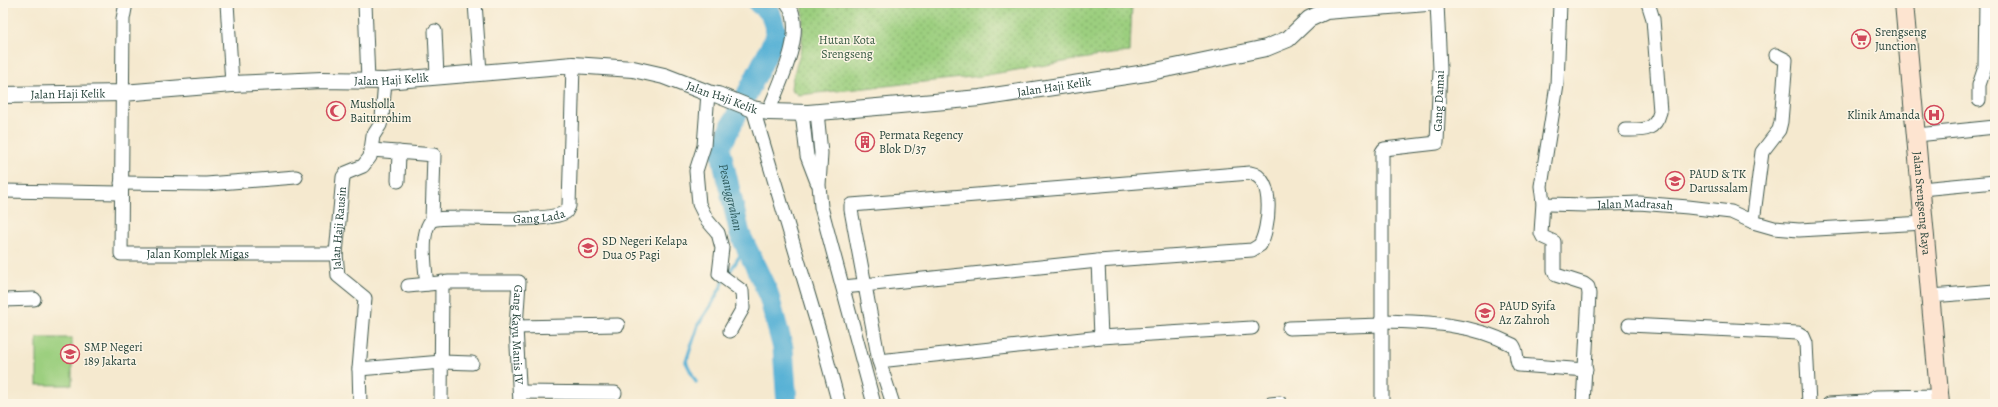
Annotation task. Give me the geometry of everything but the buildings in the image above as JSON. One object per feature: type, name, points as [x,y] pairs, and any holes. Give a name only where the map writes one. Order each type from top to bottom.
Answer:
[{"type":"main road","name":"Jalan Srengseng Raya","points":[[1904,3],[1940,400]]},
{"type":"street","name":"Jalan Komplek Migas","points":[[126,3],[123,19],[120,252],[122,255],[336,254]]},
{"type":"street","points":[[227,3],[232,84]]},
{"type":"street","points":[[366,3],[368,81]]},
{"type":"street","points":[[475,3],[480,72]]},
{"type":"street","points":[[787,3],[793,14],[795,30],[788,62],[757,110],[839,404]]},
{"type":"street","name":"Jalan Haji Kelik","points":[[3,95],[123,94],[232,84],[322,80],[385,81],[573,65],[633,69],[664,76],[757,110],[809,112],[980,98],[1160,71],[1266,48],[1288,39],[1308,19],[1326,11],[1366,5],[1427,3]]},
{"type":"street","name":"Gang Damai","points":[[1381,323],[1382,150],[1437,143],[1440,69],[1437,3]]},
{"type":"street","points":[[1560,3],[1557,85],[1540,186],[1542,202],[1541,233],[1543,237],[1554,242],[1554,270],[1556,274],[1580,282],[1588,287],[1586,370],[1583,404]]},
{"type":"street","points":[[1625,130],[1646,129],[1653,126],[1658,120],[1660,112],[1653,19],[1648,3]]},
{"type":"street","points":[[1979,100],[1979,85],[1986,67],[1986,3]]},
{"type":"street","points":[[435,31],[437,76]]},
{"type":"street","points":[[1753,222],[1762,152],[1779,130],[1781,122],[1786,60],[1776,55]]},
{"type":"street","name":"Gang Lada","points":[[432,220],[470,218],[528,218],[555,216],[566,212],[569,206],[573,65]]},
{"type":"street","name":"Jalan Haji Rausin","points":[[360,404],[359,369],[365,298],[338,276],[336,254],[343,177],[346,173],[363,166],[370,157],[373,136],[380,125],[382,118],[385,81]]},
{"type":"street","points":[[713,94],[704,146],[696,171],[699,204],[707,220],[718,233],[722,248],[719,274],[742,291],[743,308],[730,331]]},
{"type":"street","points":[[809,112],[821,153],[819,185],[821,207],[874,404]]},
{"type":"street","points":[[1917,135],[1995,127]]},
{"type":"street","points":[[372,150],[432,154],[435,156],[432,220],[427,224],[424,237],[427,284]]},
{"type":"street","points":[[398,181],[399,152]]},
{"type":"street","points":[[843,287],[864,285],[1098,261],[1256,248],[1263,241],[1268,223],[1267,195],[1263,182],[1256,174],[1250,173],[851,205],[864,285],[879,361],[893,404]]},
{"type":"street","points":[[3,191],[206,184],[296,177]]},
{"type":"street","points":[[1921,189],[1995,182]]},
{"type":"street","name":"Jalan Madrasah","points":[[1542,202],[1548,204],[1584,205],[1639,203],[1688,207],[1731,212],[1753,222],[1774,228],[1799,230],[1924,223]]},
{"type":"street","points":[[1098,261],[1101,337]]},
{"type":"street","name":"Gang Kayu Manis IV","points":[[408,286],[442,282],[517,281],[519,284],[516,327],[520,398]]},
{"type":"street","points":[[441,404],[442,282]]},
{"type":"street","points":[[1931,296],[1995,291]]},
{"type":"street","points":[[3,300],[34,299]]},
{"type":"street","points":[[1289,328],[1416,322],[1464,326],[1513,345],[1516,348],[1519,365],[1586,370]]},
{"type":"street","points":[[1381,323],[1382,404]]},
{"type":"street","points":[[516,327],[618,325]]},
{"type":"street","points":[[1629,325],[1798,333],[1803,336],[1806,343],[1808,404]]},
{"type":"street","points":[[879,361],[1101,337],[1252,328]]},
{"type":"street","points":[[359,369],[442,362],[472,363]]},
{"type":"street","points":[[520,398],[615,393]]},
{"type":"street","points":[[1829,404],[1868,403],[1876,398],[1940,400]]},
{"type":"street","points":[[1270,404],[1280,404]]},
{"type":"green space","name":"Hutan Kota Srengseng","points":[[803,3],[1132,3],[1130,52],[981,76],[798,95],[791,89],[802,46]]},
{"type":"green space","points":[[37,338],[72,338],[72,385],[37,385]]},
{"type":"waterway","name":"Pesanggrahan","points":[[758,3],[770,12],[777,34],[720,148],[740,234],[768,293],[783,348],[787,404]]},
{"type":"waterway","points":[[727,276],[746,246]]},
{"type":"waterway","points":[[696,382],[686,362],[698,325],[713,302],[724,281]]},
{"type":"place","name":"Srengseng Junction","points":[[1861,39]]},
{"type":"place","name":"Musholla Baiturrohim","points":[[336,111]]},
{"type":"place","name":"Klinik Amanda","points":[[1934,115]]},
{"type":"place","name":"Permata Regency Blok D/37","points":[[865,142]]},
{"type":"place","name":"PAUD & TK Darussalam","points":[[1675,181]]},
{"type":"place","name":"SD Negeri Kelapa Dua 05 Pagi","points":[[588,248]]},
{"type":"place","name":"PAUD Syifa Az Zahroh","points":[[1485,313]]},
{"type":"place","name":"SMP Negeri 189 Jakarta","points":[[70,354]]}]
